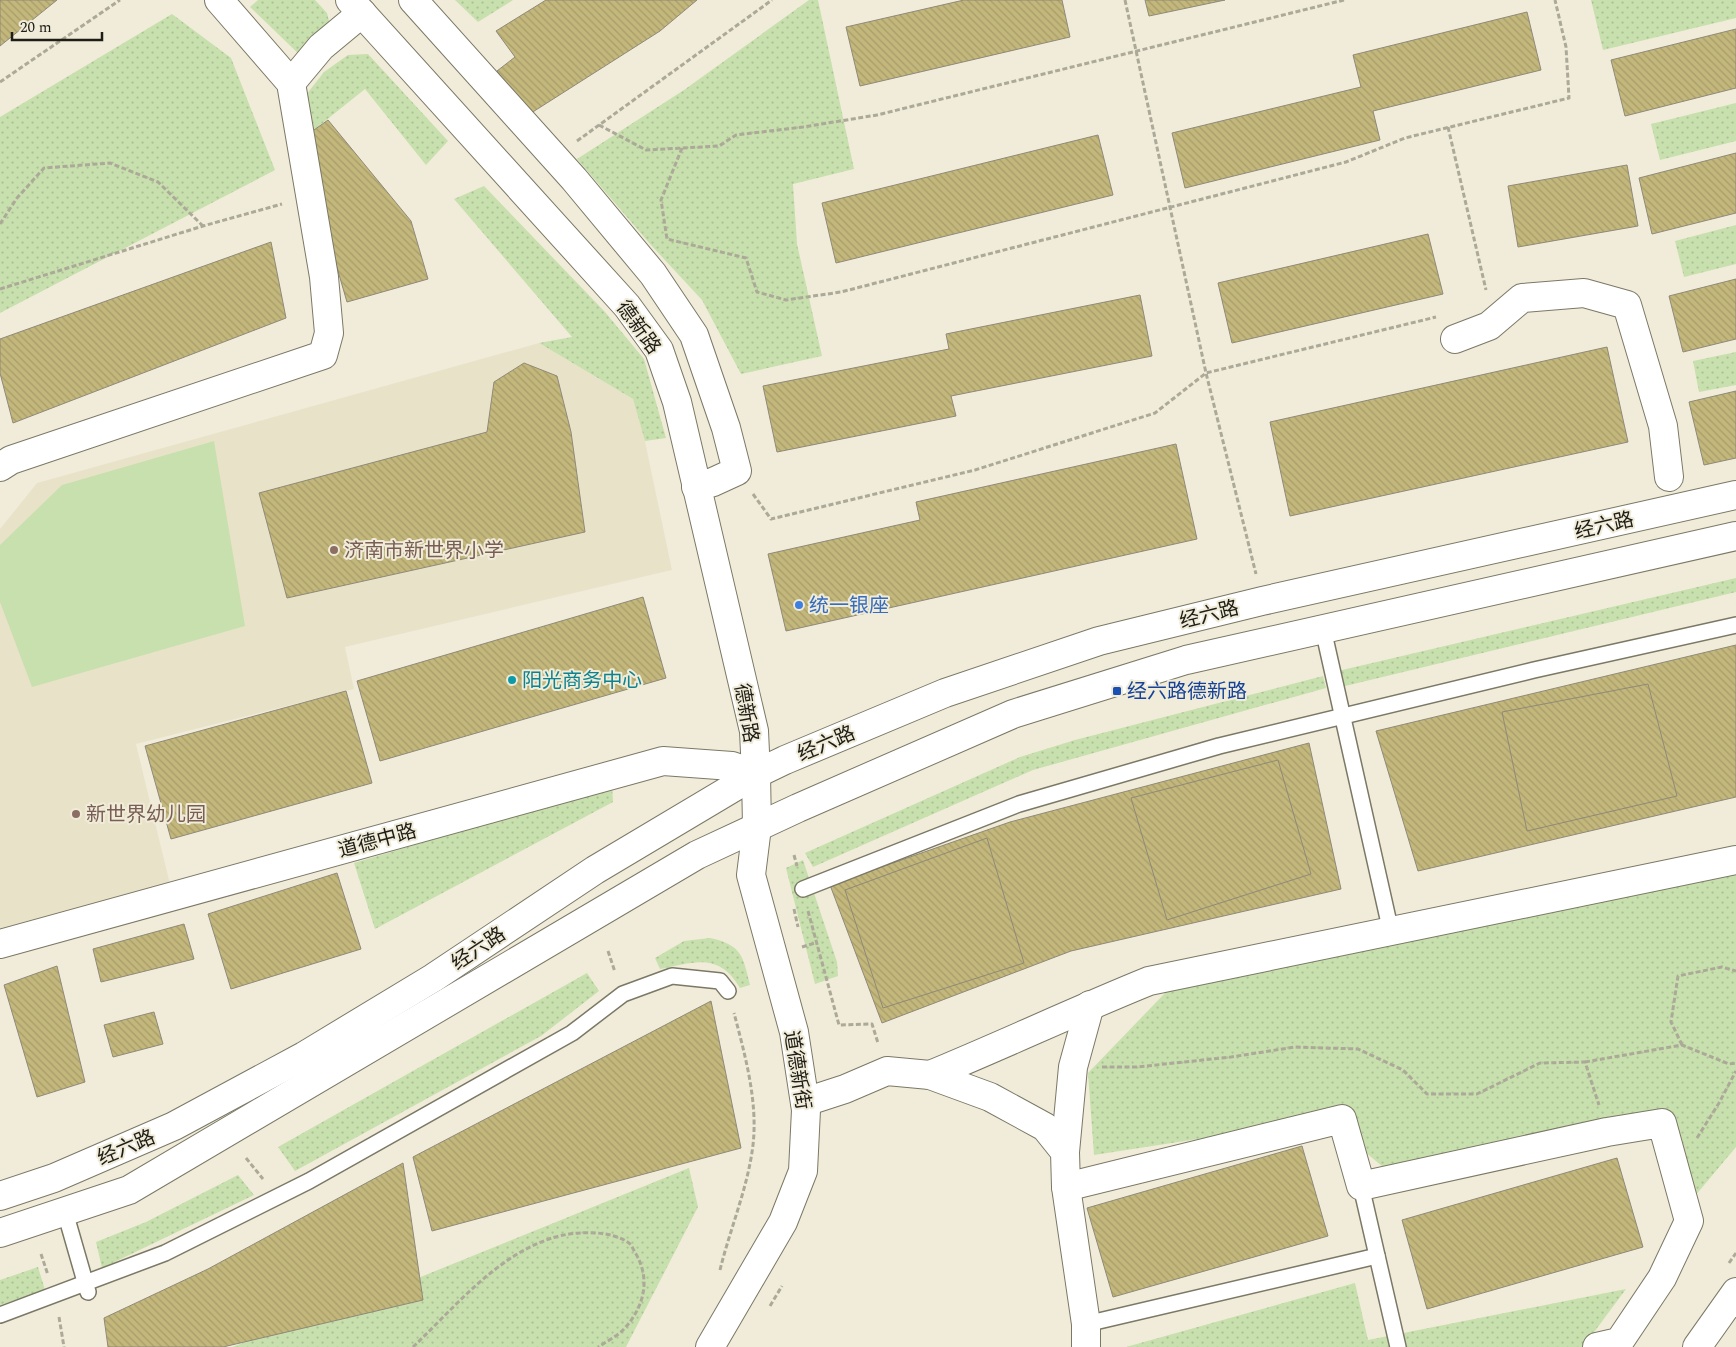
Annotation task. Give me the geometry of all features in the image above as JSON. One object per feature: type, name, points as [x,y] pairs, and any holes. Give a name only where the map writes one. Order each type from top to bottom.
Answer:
[{"type":"street","points":[[413,0],[555,158],[653,274],[694,335],[726,428],[737,471],[713,482],[696,487]]},
{"type":"street","points":[[0,467],[11,460],[323,355],[329,333],[324,277],[290,83],[229,3]]},
{"type":"street","points":[[290,83],[356,6]]},
{"type":"street","name":"德新路","points":[[356,6],[627,306],[659,350],[677,402],[754,731],[756,774]]},
{"type":"street","points":[[1455,339],[1489,326],[1522,298],[1584,293],[1627,305],[1663,426],[1669,477]]},
{"type":"street","name":"经六路","points":[[0,1196],[54,1178],[174,1126],[304,1056],[433,978],[595,870],[756,774],[945,693],[1099,641],[1262,601],[1736,495]]},
{"type":"street","name":"经六路","points":[[0,1233],[129,1190],[697,855],[1013,714],[1186,660],[1736,536]]},
{"type":"street","name":"道德中路","points":[[0,944],[663,761],[732,766],[756,774]]},
{"type":"street","name":"道德新街","points":[[710,1347],[783,1222],[803,1171],[805,1102],[794,1032],[751,875],[757,827],[756,774]]},
{"type":"street","points":[[930,1075],[1090,1005],[1150,982],[1736,860]]},
{"type":"street","points":[[1086,1336],[1066,1187],[1065,1152],[1073,1067],[1090,1005]]},
{"type":"street","points":[[805,1102],[846,1089],[887,1071],[930,1075],[990,1097],[1045,1127],[1065,1152]]},
{"type":"street","points":[[1066,1187],[1342,1119],[1361,1186],[1607,1132],[1662,1123],[1690,1221],[1662,1278],[1619,1342],[1597,1347]]},
{"type":"street","points":[[1697,1347],[1736,1292]]},
{"type":"lane","points":[[803,889],[1019,804],[1219,746],[1534,670],[1736,625]]},
{"type":"lane","points":[[1323,629],[1391,932]]},
{"type":"lane","points":[[0,1316],[87,1289],[309,1181],[572,1032],[623,994],[672,976],[720,981],[728,992]]},
{"type":"lane","points":[[1361,1186],[1398,1347]]},
{"type":"lane","points":[[65,1212],[87,1289]]},
{"type":"lane","points":[[1086,1336],[1377,1256]]},
{"type":"path","points":[[0,82],[120,0]]},
{"type":"path","points":[[555,158],[772,0]]},
{"type":"path","points":[[1125,0],[1138,51],[1206,373],[1258,582]]},
{"type":"path","points":[[599,125],[646,150],[720,146],[736,135],[803,127],[876,115],[1344,0]]},
{"type":"path","points":[[682,148],[661,200],[667,239],[746,258],[757,292],[786,300],[841,292],[1346,162],[1405,138],[1569,98],[1566,47],[1555,0]]},
{"type":"path","points":[[1448,127],[1489,306],[1522,298]]},
{"type":"path","points":[[0,224],[17,198],[44,168],[110,163],[158,182],[202,226]]},
{"type":"path","points":[[0,289],[202,226],[309,197]]},
{"type":"path","points":[[737,471],[771,519],[975,470],[1155,413],[1206,373],[1443,316]]},
{"type":"path","points":[[794,855],[815,943],[839,1025],[872,1024],[887,1071]]},
{"type":"path","points":[[802,947],[815,943]]},
{"type":"path","points":[[1682,1046],[1671,1022],[1678,976],[1722,967],[1736,972]]},
{"type":"path","points":[[718,1276],[753,1144],[753,1118],[747,1062],[728,992]]},
{"type":"path","points":[[1073,1067],[1137,1066],[1231,1057],[1295,1047],[1358,1049],[1403,1070],[1427,1094],[1477,1094],[1540,1063],[1585,1062],[1682,1046],[1729,1064],[1736,1063]]},
{"type":"path","points":[[1585,1062],[1607,1132]]},
{"type":"path","points":[[1674,1165],[1698,1137],[1720,1103],[1736,1071]]},
{"type":"path","points":[[413,1347],[473,1289],[508,1259],[551,1238],[571,1233],[612,1235],[630,1244],[642,1265],[646,1285],[638,1308],[623,1330],[598,1347]]},
{"type":"shaded area","name":"济南市新世界小学","points":[[539,343],[633,399],[642,427],[672,570],[345,647],[354,689],[136,744],[170,884],[0,935],[0,529],[37,483]]},
{"type":"green space","points":[[258,0],[315,0],[327,13],[331,29],[305,60],[250,7]]},
{"type":"green space","points":[[455,0],[513,0],[478,22]]},
{"type":"green space","points":[[809,0],[818,0],[854,169],[793,184],[797,244],[822,356],[741,374],[702,300],[651,245],[577,159],[684,90]]},
{"type":"green space","points":[[1591,0],[1736,0],[1736,18],[1603,50]]},
{"type":"green space","points":[[172,14],[231,58],[275,170],[0,313],[0,117]]},
{"type":"green space","points":[[368,54],[448,141],[426,165],[365,89],[310,133],[302,100],[324,72],[348,55]]},
{"type":"green space","points":[[1736,103],[1736,141],[1660,160],[1651,124]]},
{"type":"green space","points":[[484,186],[605,312],[644,359],[666,438],[645,441],[633,399],[539,343],[572,337],[454,199]]},
{"type":"green space","points":[[1736,225],[1736,264],[1684,277],[1675,241]]},
{"type":"green space","points":[[1736,352],[1736,385],[1699,392],[1693,361]]},
{"type":"green space","points":[[214,441],[245,626],[32,687],[0,602],[0,545],[62,485]]},
{"type":"green space","points":[[1736,578],[1736,592],[1341,687],[1338,671]]},
{"type":"green space","points":[[1323,676],[1326,688],[1033,770],[813,867],[805,853],[1020,757],[1075,740]]},
{"type":"green space","points":[[612,786],[613,802],[375,929],[354,863]]},
{"type":"green space","points":[[1736,850],[1736,1147],[1674,1221],[1653,1140],[1485,1150],[1389,1172],[1326,1119],[1094,1155],[1088,1073],[1168,990]]},
{"type":"green space","points":[[803,860],[837,962],[838,976],[815,984],[786,868]]},
{"type":"green space","points":[[710,938],[735,948],[743,959],[750,985],[740,988],[724,969],[715,964],[705,962],[695,962],[660,969],[655,958],[684,941]]},
{"type":"green space","points":[[587,973],[599,991],[541,1036],[295,1171],[278,1147]]},
{"type":"green space","points":[[689,1168],[698,1207],[626,1347],[232,1347],[396,1287]]},
{"type":"green space","points":[[238,1175],[254,1195],[102,1268],[96,1242],[146,1222]]},
{"type":"green space","points":[[38,1267],[45,1290],[0,1305],[0,1280]]},
{"type":"green space","points":[[1355,1283],[1368,1340],[1626,1289],[1583,1347],[1126,1347]]},
{"type":"building","points":[[0,0],[57,0],[0,46]]},
{"type":"building","points":[[546,0],[697,0],[660,31],[528,115],[497,71],[515,57],[496,31]]},
{"type":"building","points":[[964,0],[1062,0],[1070,37],[860,86],[846,27]]},
{"type":"building","points":[[1145,0],[1225,0],[1149,16]]},
{"type":"building","points":[[1527,12],[1541,70],[1373,111],[1380,140],[1185,188],[1172,133],[1361,87],[1353,55]]},
{"type":"building","points":[[1736,29],[1736,88],[1625,116],[1611,60]]},
{"type":"building","points":[[328,120],[411,221],[428,279],[347,302],[300,140]]},
{"type":"building","points":[[1098,135],[1113,195],[836,263],[822,203]]},
{"type":"building","points":[[1736,153],[1736,213],[1652,234],[1639,178]]},
{"type":"building","points":[[1627,165],[1638,226],[1518,247],[1508,186]]},
{"type":"building","points":[[1428,234],[1443,294],[1232,343],[1218,283]]},
{"type":"building","points":[[271,242],[286,318],[13,423],[0,373],[0,339]]},
{"type":"building","points":[[1736,279],[1736,339],[1683,352],[1669,296]]},
{"type":"building","points":[[1140,295],[1152,356],[951,396],[956,416],[777,452],[763,386],[949,349],[946,334]]},
{"type":"building","points":[[1607,347],[1628,442],[1290,516],[1270,422]]},
{"type":"building","points":[[524,363],[557,376],[571,432],[585,532],[287,598],[259,493],[487,432],[494,382]]},
{"type":"building","points":[[1736,391],[1736,458],[1704,465],[1689,402]]},
{"type":"building","points":[[1176,444],[1197,539],[786,631],[768,554],[920,520],[916,502]]},
{"type":"building","name":"阳光商务中心","points":[[643,597],[666,678],[380,761],[357,681]]},
{"type":"building","points":[[1736,645],[1736,797],[1418,871],[1376,731]]},
{"type":"building","points":[[1648,684],[1677,796],[1527,831],[1502,712]]},
{"type":"building","points":[[346,691],[372,783],[171,839],[145,746]]},
{"type":"building","points":[[1309,743],[1341,889],[1071,951],[882,1023],[830,885],[1010,822]]},
{"type":"building","points":[[1278,760],[1311,874],[1167,920],[1131,798]]},
{"type":"building","points":[[987,838],[1024,963],[883,1008],[845,890]]},
{"type":"building","points":[[337,873],[361,949],[231,989],[208,914]]},
{"type":"building","points":[[184,924],[194,959],[101,982],[93,949]]},
{"type":"building","points":[[57,966],[85,1082],[37,1097],[4,985]]},
{"type":"building","points":[[711,1001],[741,1148],[432,1231],[413,1157]]},
{"type":"building","points":[[154,1012],[163,1044],[113,1057],[104,1025]]},
{"type":"building","points":[[1302,1146],[1328,1236],[1113,1297],[1087,1208]]},
{"type":"building","points":[[1617,1158],[1643,1247],[1427,1309],[1402,1220]]},
{"type":"building","points":[[403,1163],[423,1300],[223,1347],[108,1347],[104,1318],[208,1269]]},
{"type":"place","name":"济南市新世界小学","points":[[334,550]]},
{"type":"place","name":"统一银座","points":[[799,605]]},
{"type":"place","name":"阳光商务中心","points":[[512,680]]},
{"type":"place","name":"经六路德新路","points":[[1117,691]]},
{"type":"place","name":"新世界幼儿园","points":[[76,814]]}]
